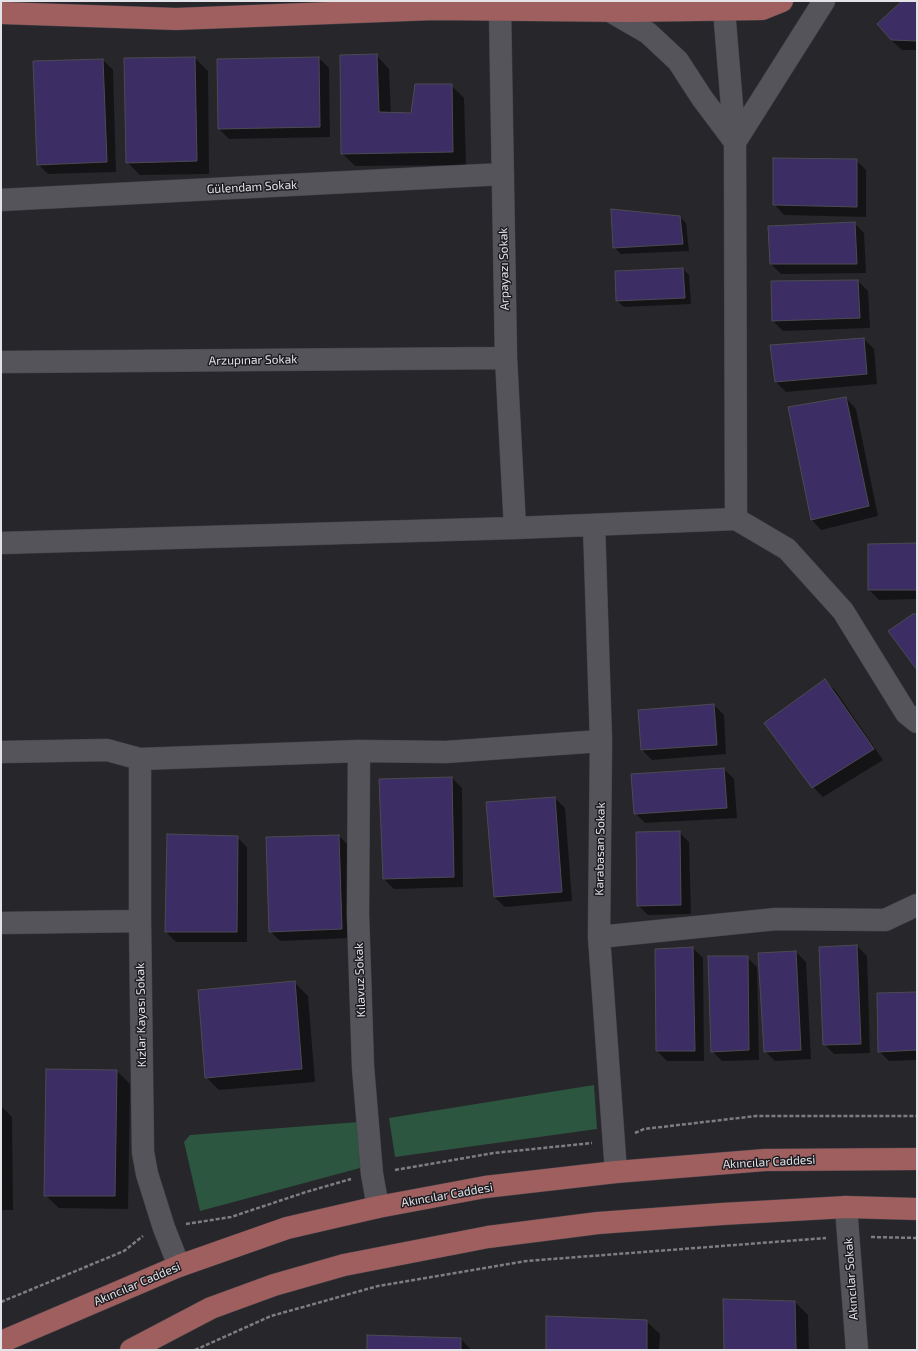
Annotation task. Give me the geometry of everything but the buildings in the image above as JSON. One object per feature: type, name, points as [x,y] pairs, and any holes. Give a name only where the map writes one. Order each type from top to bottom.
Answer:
[{"type":"main road","points":[[1,13],[176,19],[434,9],[610,11],[722,5],[762,9],[782,1]]},
{"type":"main road","name":"Akıncılar Caddesi","points":[[1,1342],[179,1266],[287,1228],[378,1207],[485,1187],[616,1172],[766,1160],[917,1159]]},
{"type":"main road","points":[[144,1347],[211,1308],[274,1285],[344,1265],[399,1253],[488,1237],[598,1223],[722,1214],[846,1207],[917,1209]]},
{"type":"street","points":[[735,142],[824,1]]},
{"type":"street","points":[[722,5],[735,142],[736,519]]},
{"type":"street","name":"Arpayazı Sokak","points":[[500,10],[506,358],[515,528]]},
{"type":"street","points":[[610,11],[648,32],[678,61],[702,98],[735,142]]},
{"type":"street","name":"Gülendam Sokak","points":[[1,200],[503,174]]},
{"type":"street","name":"Arzupınar Sokak","points":[[1,362],[506,358]]},
{"type":"street","points":[[1,543],[515,528],[736,519],[787,549],[843,612],[906,713],[917,722]]},
{"type":"street","name":"Karabasan Sokak","points":[[594,525],[601,741],[599,938],[616,1172]]},
{"type":"street","points":[[1,752],[107,750],[140,759],[359,751],[446,752],[601,741]]},
{"type":"street","name":"Kılavuz Sokak","points":[[359,751],[358,914],[363,1067],[372,1174],[378,1207]]},
{"type":"street","name":"Kızlar Kayası Sokak","points":[[140,759],[140,921],[143,1152],[146,1174],[164,1228],[179,1266]]},
{"type":"street","points":[[599,938],[776,919],[885,920],[917,905]]},
{"type":"street","points":[[1,923],[140,921]]},
{"type":"street","name":"Akıncılar Sokak","points":[[846,1207],[857,1350]]},
{"type":"path","points":[[195,1350],[270,1316],[394,1283],[526,1260],[848,1236],[917,1238]]},
{"type":"green space","points":[[594,1085],[597,1129],[395,1157],[389,1118]]},
{"type":"green space","points":[[359,1122],[364,1167],[200,1211],[184,1142],[190,1135]]}]
